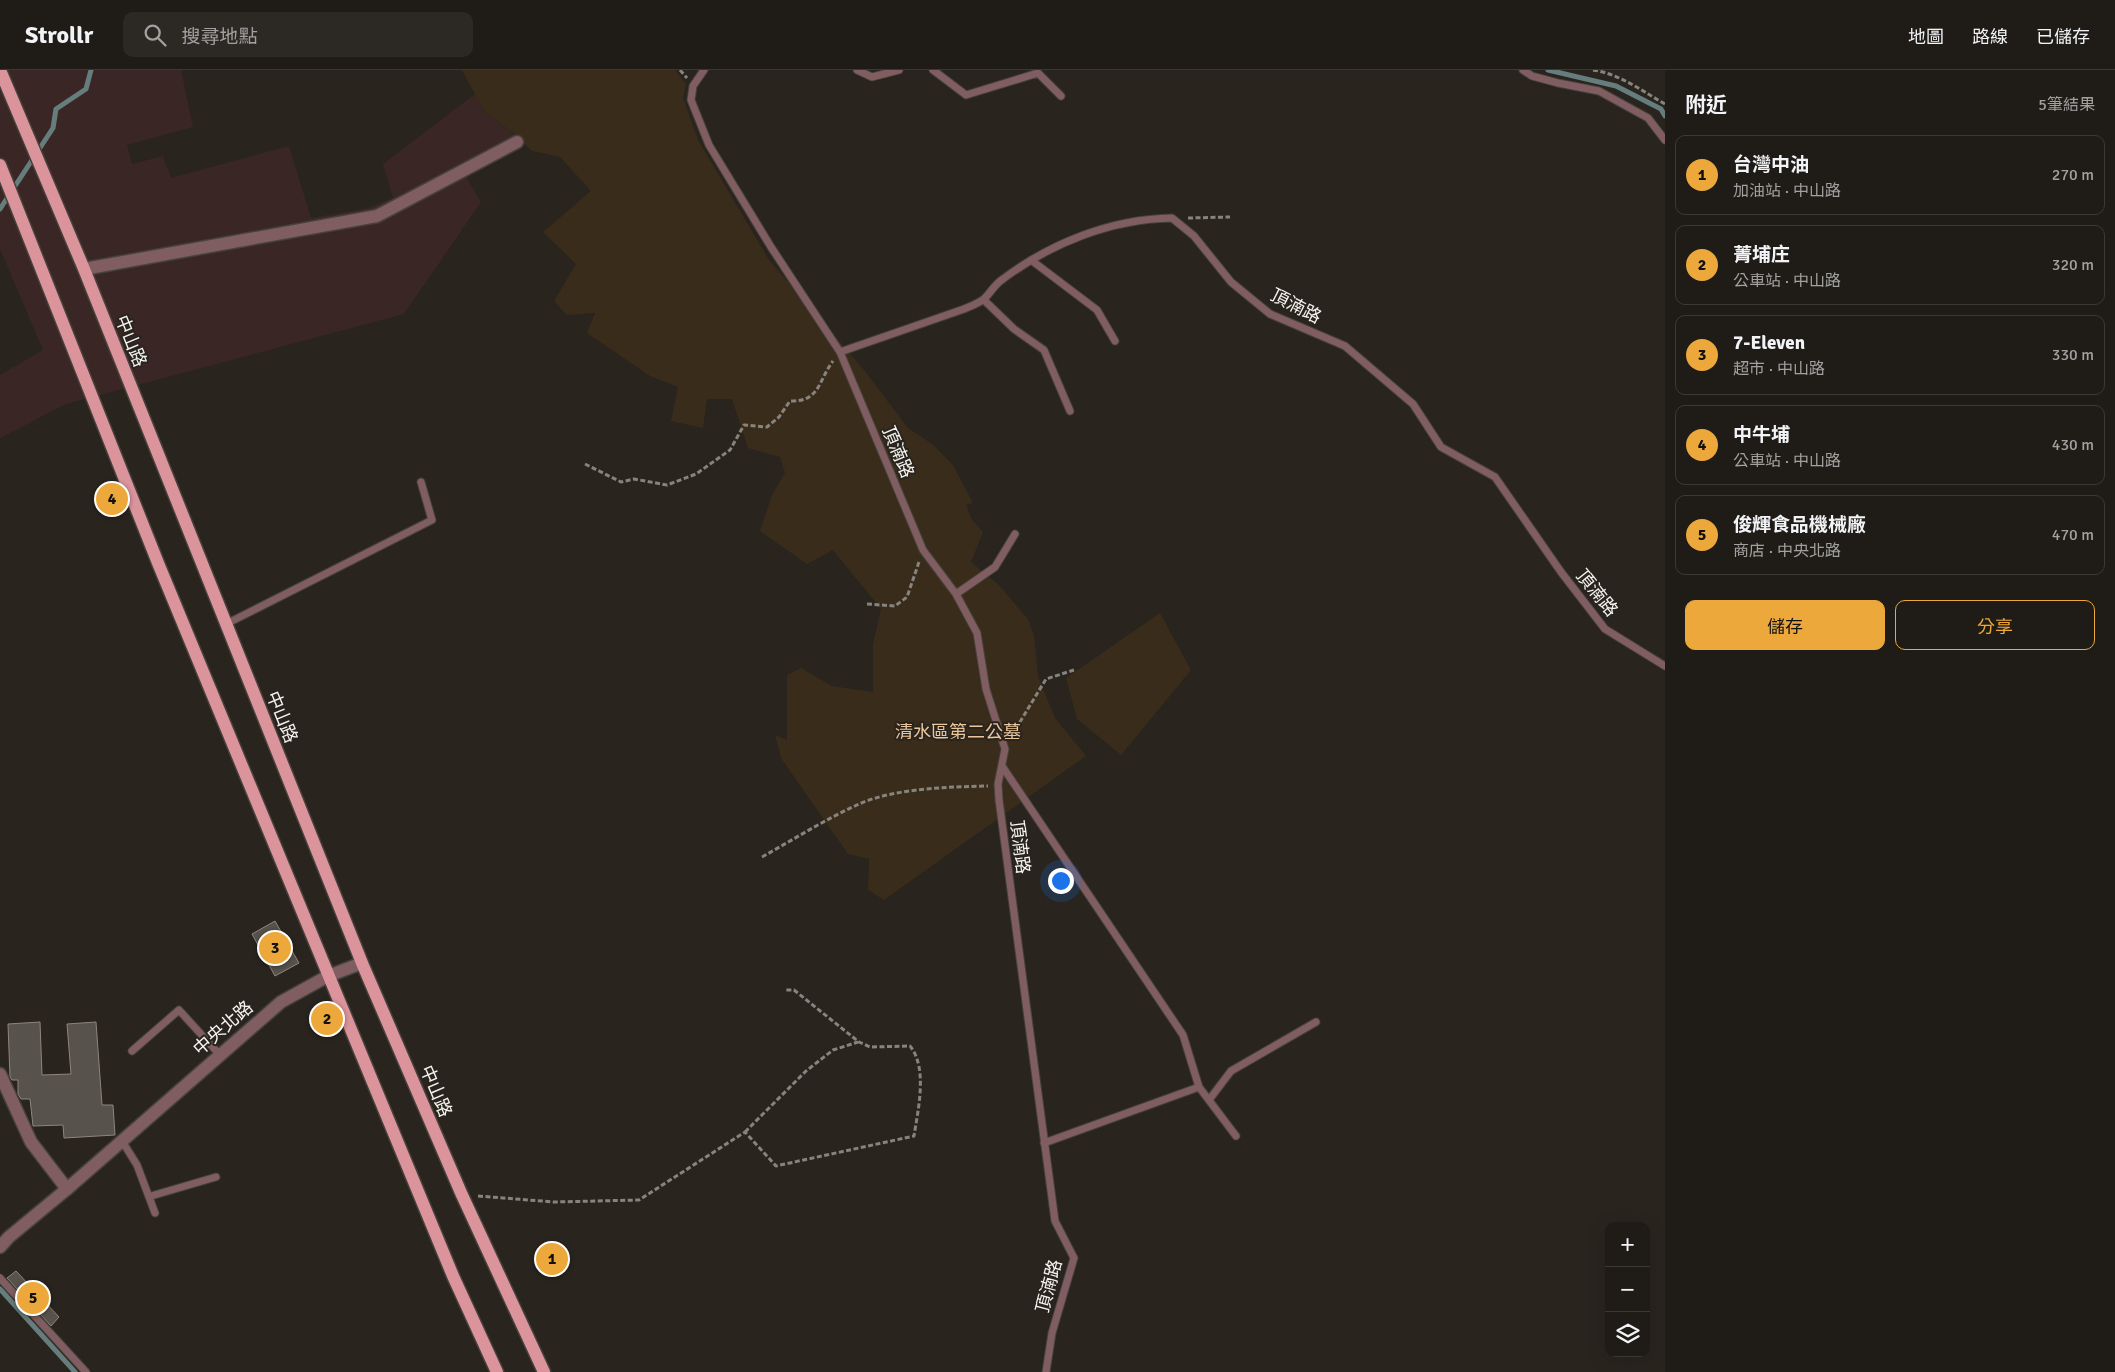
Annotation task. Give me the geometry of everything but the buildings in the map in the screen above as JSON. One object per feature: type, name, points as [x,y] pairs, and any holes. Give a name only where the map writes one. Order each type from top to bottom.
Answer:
[{"type":"main road","name":"中山路","points":[[0,70],[84,269],[362,963],[462,1194],[544,1372]]},
{"type":"main road","points":[[0,165],[158,563],[328,976],[453,1276],[497,1372]]},
{"type":"street","points":[[84,269],[376,216],[517,142]]},
{"type":"street","name":"中央北路","points":[[0,1248],[9,1237],[67,1189],[281,1002],[328,976],[362,963]]},
{"type":"street","points":[[0,1074],[31,1142],[67,1189]]},
{"type":"lane","name":"頂湳路","points":[[704,70],[693,86],[691,100],[709,145],[771,247],[840,352],[922,550],[956,594],[977,633],[986,690],[1005,749],[998,784],[1055,1221],[1074,1258],[1052,1333],[1046,1372]]},
{"type":"lane","points":[[857,70],[872,77],[899,70]]},
{"type":"lane","points":[[933,70],[966,95],[1038,73],[1061,96]]},
{"type":"lane","points":[[1523,70],[1532,76],[1599,92],[1648,118],[1665,140]]},
{"type":"lane","name":"頂湳路","points":[[1172,218],[1194,236],[1231,282],[1270,314],[1345,346],[1413,404],[1441,448],[1495,477],[1561,572],[1605,629],[1665,666]]},
{"type":"lane","points":[[840,352],[964,309],[984,300],[1001,280],[1038,254],[1100,229],[1133,221],[1172,218]]},
{"type":"lane","points":[[1031,260],[1097,310],[1115,340]]},
{"type":"lane","points":[[984,300],[1014,329],[1044,350],[1070,412]]},
{"type":"lane","points":[[226,624],[432,520],[421,482]]},
{"type":"lane","points":[[956,594],[995,567],[1015,534]]},
{"type":"lane","points":[[1002,766],[1183,1035],[1199,1087],[1236,1136]]},
{"type":"lane","points":[[132,1051],[179,1010],[220,1054]]},
{"type":"lane","points":[[1209,1100],[1231,1071],[1316,1022]]},
{"type":"lane","points":[[1044,1144],[1199,1087]]},
{"type":"lane","points":[[122,1141],[137,1165],[151,1196],[156,1213]]},
{"type":"lane","points":[[151,1196],[216,1176]]},
{"type":"lane","points":[[0,1278],[86,1372]]},
{"type":"path","points":[[1593,70],[1606,72],[1665,104]]},
{"type":"path","points":[[1172,218],[1230,217]]},
{"type":"path","points":[[585,464],[621,482],[634,479],[667,485],[696,474],[730,450],[744,425],[767,427],[779,417],[790,401],[802,401],[814,393],[840,352]]},
{"type":"path","points":[[867,604],[895,606],[907,597],[922,550]]},
{"type":"path","points":[[1005,749],[1029,705],[1046,680],[1074,670]]},
{"type":"path","points":[[762,857],[860,803],[901,793],[998,784]]},
{"type":"path","points":[[745,1132],[776,1166],[914,1136],[921,1087],[916,1053],[910,1046],[870,1047],[859,1042],[794,990],[785,990]]},
{"type":"path","points":[[462,1194],[554,1202],[639,1200],[745,1132],[806,1071],[832,1050],[859,1042]]},
{"type":"shaded area","points":[[0,70],[181,70],[193,127],[127,145],[132,164],[163,156],[171,178],[289,146],[311,218],[368,208],[393,198],[383,164],[475,94],[484,111],[525,143],[466,177],[481,202],[404,314],[66,404],[0,438],[0,375],[43,350],[0,249]]},
{"type":"green space","name":"清水區第二公墓","points":[[462,70],[675,70],[686,84],[683,98],[698,140],[769,260],[865,371],[908,428],[932,444],[953,465],[973,503],[966,505],[972,520],[983,532],[971,562],[998,584],[1028,619],[1034,635],[1038,676],[1055,718],[1086,756],[884,900],[868,890],[869,859],[848,854],[781,758],[775,735],[787,740],[787,675],[801,668],[832,686],[873,692],[873,644],[881,609],[833,550],[807,564],[760,531],[772,495],[785,473],[780,457],[748,448],[732,399],[707,399],[703,428],[671,421],[678,387],[650,376],[587,333],[595,313],[567,315],[554,301],[576,264],[543,232],[591,191],[560,157],[532,151],[517,136],[484,111]]},
{"type":"green space","points":[[1160,613],[1191,670],[1121,755],[1077,719],[1066,678]]},
{"type":"waterway","points":[[0,209],[53,128],[56,109],[86,89],[91,70]]},
{"type":"waterway","points":[[1548,70],[1616,86],[1661,109],[1665,116]]},
{"type":"waterway","points":[[0,1289],[75,1372]]},
{"type":"place","name":"中牛埔","points":[[112,499]]},
{"type":"place","name":"7-Eleven","points":[[275,948]]},
{"type":"place","name":"菁埔庄","points":[[327,1019]]},
{"type":"place","name":"台灣中油","points":[[552,1259]]},
{"type":"place","name":"俊輝食品機械廠","points":[[33,1298]]}]
